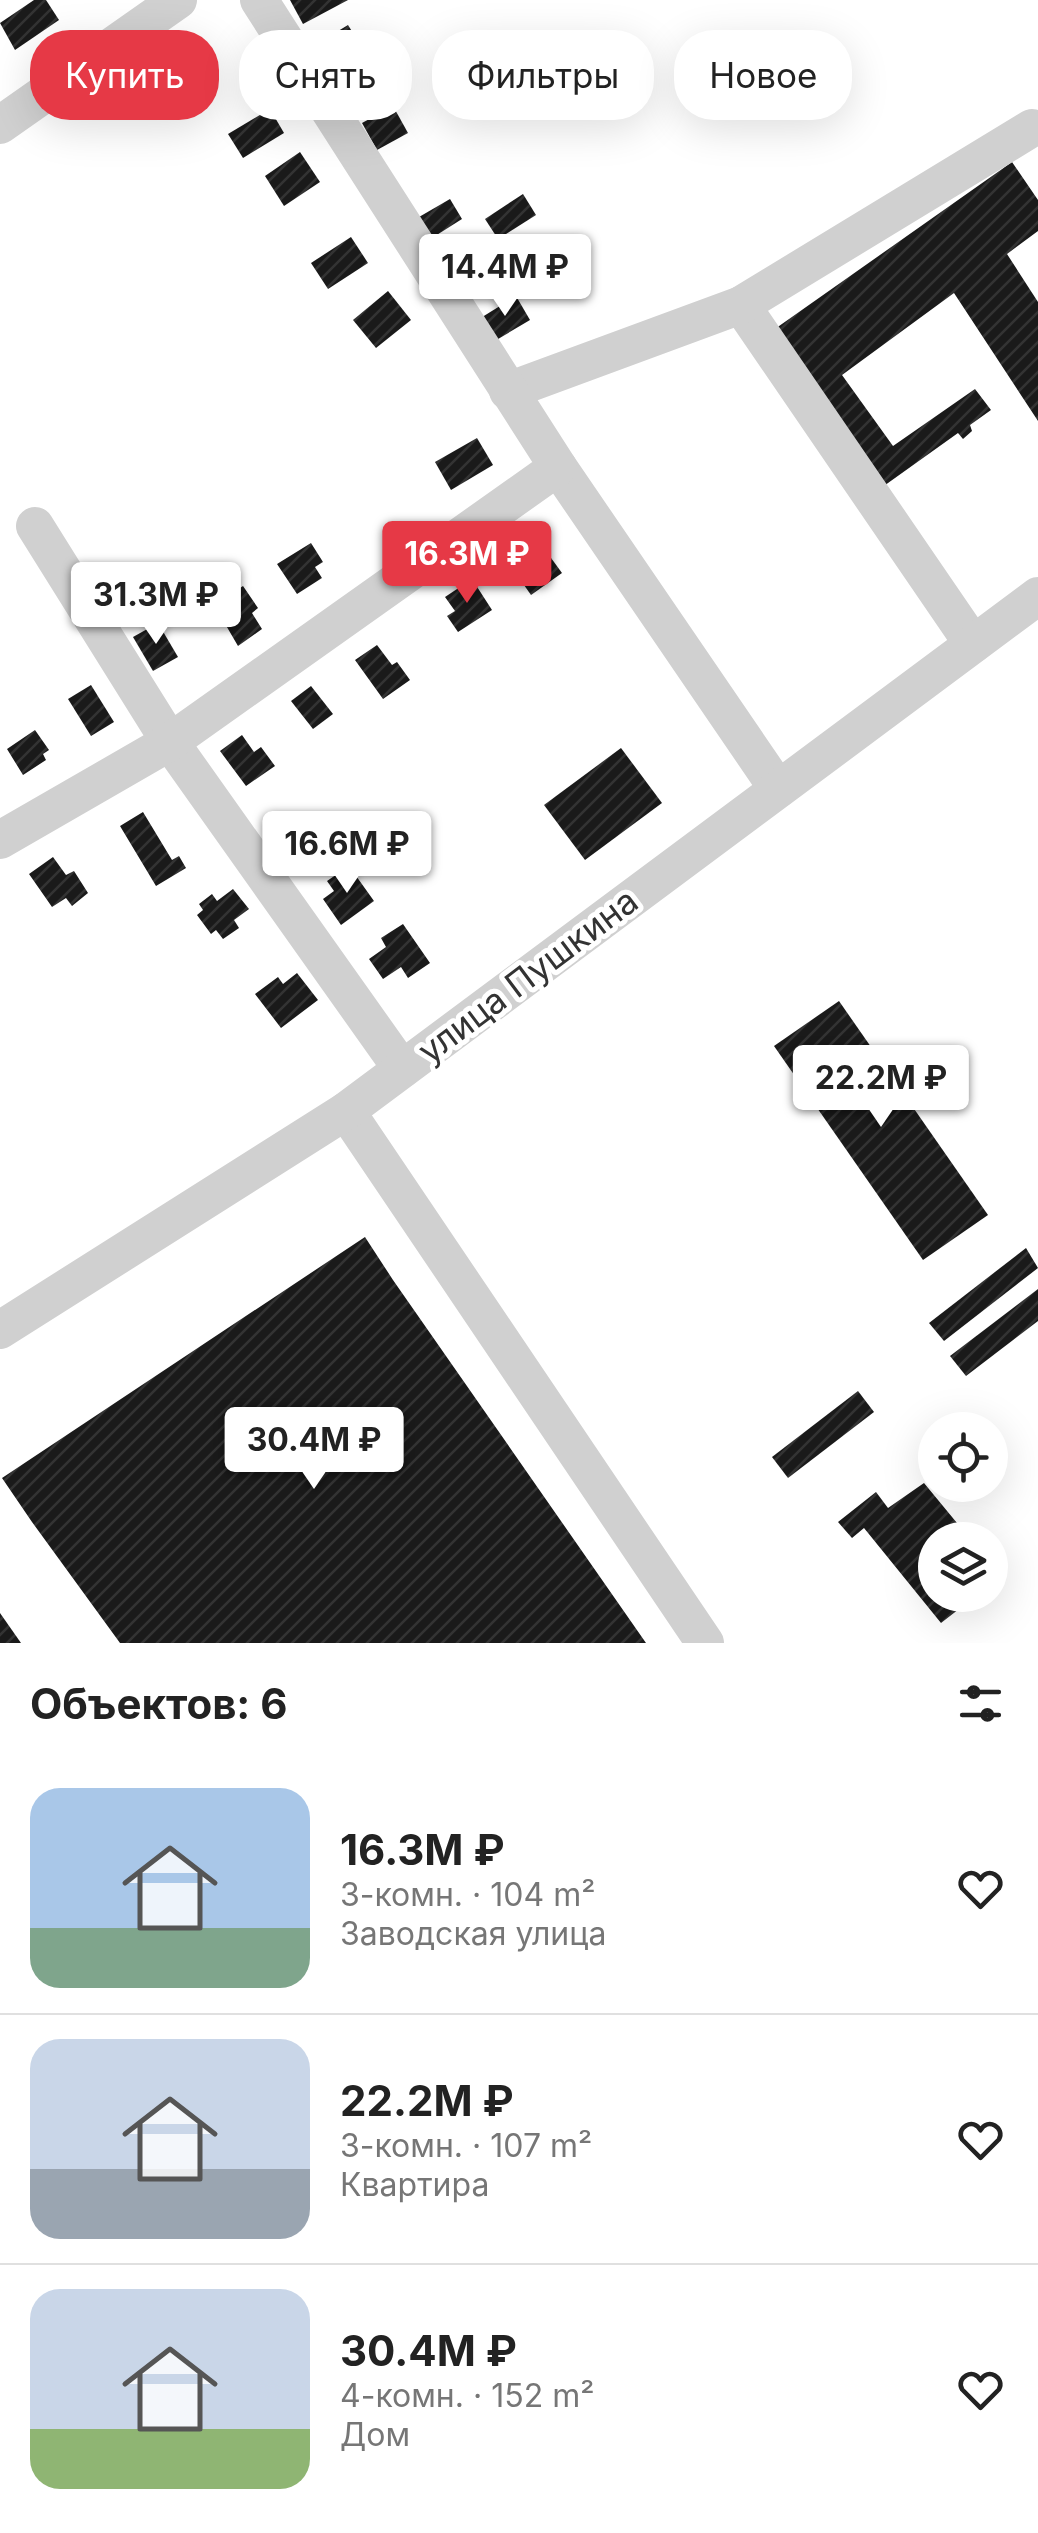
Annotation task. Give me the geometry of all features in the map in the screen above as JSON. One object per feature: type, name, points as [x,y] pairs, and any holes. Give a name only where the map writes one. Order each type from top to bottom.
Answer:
[{"type":"street","points":[[0,125],[178,0]]},
{"type":"street","points":[[259,0],[508,391],[778,790]]},
{"type":"street","points":[[508,391],[741,305],[1032,128]]},
{"type":"street","points":[[741,305],[973,644]]},
{"type":"street","points":[[0,840],[170,742],[558,467]]},
{"type":"street","points":[[35,526],[170,742],[402,1069]]},
{"type":"street","name":"улица Пушкина","points":[[0,1330],[346,1111],[1038,596]]},
{"type":"street","points":[[346,1111],[705,1643]]},
{"type":"building","points":[[34,0],[46,0],[59,20],[44,30],[30,30],[30,40],[15,50],[0,23]]},
{"type":"building","points":[[290,0],[348,0],[303,24]]},
{"type":"building","points":[[252,120],[276,120],[284,133],[243,158],[228,134]]},
{"type":"building","points":[[401,120],[408,133],[377,150],[362,123]]},
{"type":"building","points":[[300,152],[320,182],[284,206],[265,176]]},
{"type":"building","points":[[1012,162],[1038,200],[1038,231],[1007,254],[1038,302],[1038,421],[954,293],[842,375],[893,446],[975,389],[991,410],[970,425],[972,431],[963,439],[958,433],[881,488],[772,331]]},
{"type":"building","points":[[523,194],[536,215],[498,239],[485,219]]},
{"type":"building","points":[[450,199],[462,219],[432,238],[419,217]]},
{"type":"building","points":[[351,237],[368,263],[328,289],[311,263]]},
{"type":"building","points":[[388,291],[411,320],[376,348],[353,320]]},
{"type":"building","points":[[516,296],[530,320],[493,342],[479,319]]},
{"type":"building","points":[[477,438],[493,465],[451,490],[435,462]]},
{"type":"building","points":[[535,536],[562,573],[531,595],[505,558]]},
{"type":"building","points":[[311,543],[323,562],[315,567],[322,578],[297,594],[277,564]]},
{"type":"building","points":[[472,579],[492,610],[458,632],[447,616],[455,611],[445,597]]},
{"type":"building","points":[[243,586],[258,608],[252,613],[262,629],[238,646],[217,610],[233,600],[229,595]]},
{"type":"building","points":[[158,623],[178,657],[153,671],[133,637]]},
{"type":"building","points":[[377,645],[410,680],[383,699],[355,660]]},
{"type":"building","points":[[91,685],[114,722],[91,736],[68,699]]},
{"type":"building","points":[[311,686],[333,714],[313,729],[291,701]]},
{"type":"building","points":[[35,730],[49,750],[43,754],[46,760],[23,775],[7,749]]},
{"type":"building","points":[[242,735],[254,752],[261,747],[275,766],[246,786],[220,751]]},
{"type":"building","points":[[621,748],[662,803],[585,860],[544,805]]},
{"type":"building","points":[[143,812],[172,860],[179,856],[186,868],[156,886],[120,826]]},
{"type":"building","points":[[53,857],[66,875],[74,871],[88,893],[72,906],[66,898],[52,907],[29,874]]},
{"type":"building","points":[[349,866],[374,901],[341,925],[323,899],[334,891],[327,881]]},
{"type":"building","points":[[233,889],[249,909],[234,920],[239,928],[223,939],[216,930],[211,934],[197,915],[203,910],[199,904],[212,894],[217,901]]},
{"type":"building","points":[[403,924],[430,963],[408,978],[401,967],[383,979],[369,959],[386,947],[381,938]]},
{"type":"building","points":[[297,973],[318,1000],[281,1028],[255,994],[278,977],[283,984]]},
{"type":"building","points":[[839,1001],[988,1215],[923,1260],[774,1046]]},
{"type":"building","points":[[365,1237],[646,1643],[120,1643],[32,1522],[2,1478]]},
{"type":"building","points":[[1026,1248],[1038,1268],[944,1341],[929,1323]]},
{"type":"building","points":[[1038,1289],[1038,1321],[966,1376],[950,1356]]},
{"type":"building","points":[[858,1391],[874,1412],[788,1478],[772,1457]]},
{"type":"building","points":[[918,1487],[918,1502],[940,1502],[956,1522],[918,1522],[918,1595],[864,1528],[852,1538],[838,1522],[876,1492],[888,1508]]},
{"type":"building","points":[[932,1612],[955,1612],[941,1623]]},
{"type":"building","points":[[0,1613],[21,1643],[0,1643]]}]
